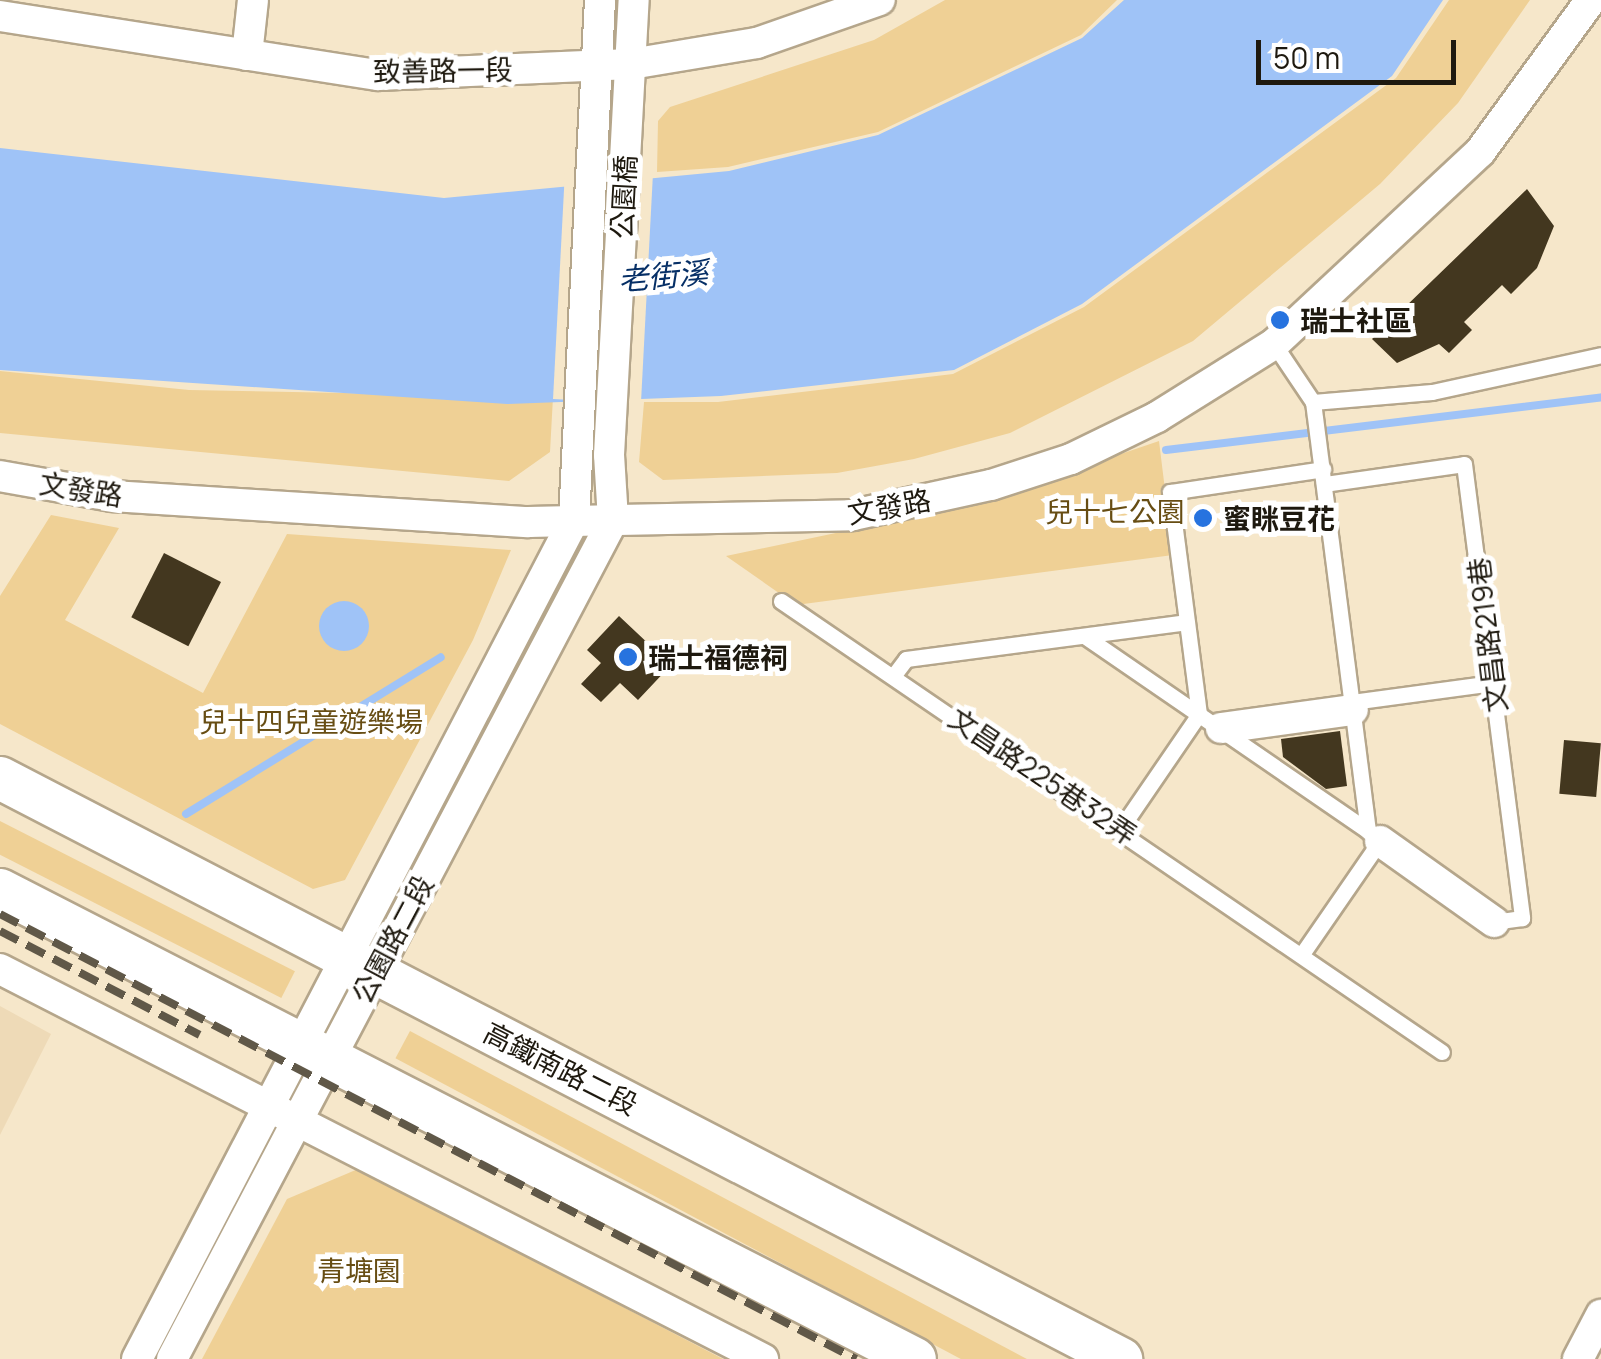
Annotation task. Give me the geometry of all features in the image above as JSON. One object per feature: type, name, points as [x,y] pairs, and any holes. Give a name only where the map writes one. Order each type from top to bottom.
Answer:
[{"type":"street","points":[[247,55],[253,0]]},
{"type":"street","points":[[600,0],[597,67],[613,118]]},
{"type":"street","points":[[613,118],[631,64],[634,0]]},
{"type":"street","name":"致善路一段","points":[[0,16],[378,75],[631,64],[757,43],[880,0]]},
{"type":"street","name":"文發路","points":[[0,476],[112,496],[291,510],[574,520],[853,514],[991,485],[1140,426],[1274,344],[1480,152],[1591,0]]},
{"type":"street","name":"公園橋","points":[[594,455],[613,118]]},
{"type":"street","points":[[574,520],[594,455]]},
{"type":"street","points":[[594,455],[613,520]]},
{"type":"street","name":"公園路二段","points":[[360,966],[574,520]]},
{"type":"street","name":"公園路二段","points":[[137,1359],[268,1106],[315,1051],[613,520]]},
{"type":"street","points":[[1210,721],[1353,706]]},
{"type":"street","name":"高鐵南路二段","points":[[0,778],[1121,1359]]},
{"type":"street","points":[[1374,836],[1494,922]]},
{"type":"street","points":[[0,890],[915,1359]]},
{"type":"street","points":[[0,969],[763,1359]]},
{"type":"street","name":"公園路二段","points":[[172,1359],[296,1121],[315,1051]]},
{"type":"street","points":[[1578,1359],[1601,1315]]},
{"type":"lane","points":[[1274,344],[1313,402],[1374,836],[1302,954]]},
{"type":"lane","points":[[1313,402],[1432,392],[1601,355]]},
{"type":"lane","name":"文昌路219巷","points":[[1324,476],[1464,464],[1522,918],[1494,922]]},
{"type":"lane","points":[[1210,721],[1186,622],[1170,492],[1324,476]]},
{"type":"lane","name":"文昌路225巷32弄","points":[[782,601],[1121,828],[1442,1052]]},
{"type":"lane","points":[[894,675],[906,659],[1186,622]]},
{"type":"lane","points":[[1086,637],[1374,836]]},
{"type":"lane","points":[[1353,706],[1493,683]]},
{"type":"lane","points":[[1121,828],[1210,721]]},
{"type":"shaded area","points":[[0,1006],[51,1034],[0,1135]]},
{"type":"green space","points":[[945,0],[1117,0],[1081,35],[878,132],[728,167],[657,172],[658,121],[670,107],[874,40]]},
{"type":"green space","points":[[1449,0],[1530,0],[1458,103],[1380,184],[1193,341],[1010,433],[914,459],[837,473],[663,480],[639,462],[644,402],[718,402],[953,374],[1084,307],[1396,78]]},
{"type":"green space","points":[[0,371],[189,390],[553,397],[550,452],[509,481],[0,433]]},
{"type":"green space","name":"兒十七公園","points":[[1159,441],[1173,555],[796,605],[726,556],[974,504]]},
{"type":"green space","name":"兒十四兒童遊樂場","points":[[51,515],[119,528],[65,620],[203,693],[287,534],[511,550],[473,640],[345,880],[313,889],[0,724],[0,596]]},
{"type":"green space","points":[[0,821],[295,971],[281,998],[0,855]]},
{"type":"green space","points":[[410,1031],[1027,1359],[961,1359],[395,1058]]},
{"type":"green space","name":"青塘園","points":[[358,1169],[723,1359],[202,1359],[287,1199]]},
{"type":"water","name":"老街溪","points":[[1124,0],[1443,0],[1392,76],[1082,304],[954,370],[721,396],[507,404],[0,370],[0,148],[444,198],[729,171],[878,135],[1082,38]]},
{"type":"water","points":[[344,601],[362,608],[369,626],[362,644],[344,651],[326,644],[319,626],[326,608]]},
{"type":"pier","points":[[565,168],[653,173],[641,404],[553,399]]},
{"type":"building","points":[[1527,189],[1554,226],[1537,268],[1511,294],[1502,285],[1464,322],[1472,330],[1449,353],[1439,344],[1397,363],[1372,339]]},
{"type":"building","points":[[164,553],[221,582],[188,646],[131,617]]},
{"type":"building","name":"瑞士福德祠","points":[[619,616],[671,665],[638,700],[620,683],[601,702],[581,684],[601,663],[587,650]]},
{"type":"building","points":[[1340,731],[1347,786],[1326,789],[1283,757],[1281,739]]},
{"type":"building","points":[[1564,740],[1601,743],[1596,797],[1559,794]]},
{"type":"waterway","points":[[1166,450],[1601,397]]},
{"type":"waterway","points":[[186,814],[441,657]]},
{"type":"railway","points":[[0,914],[856,1359]]},
{"type":"railway","points":[[0,931],[200,1035]]},
{"type":"place","name":"瑞士社區","points":[[1280,320]]},
{"type":"place","name":"蜜眯豆花","points":[[1203,518]]},
{"type":"place","name":"瑞士福德祠","points":[[628,657]]}]
